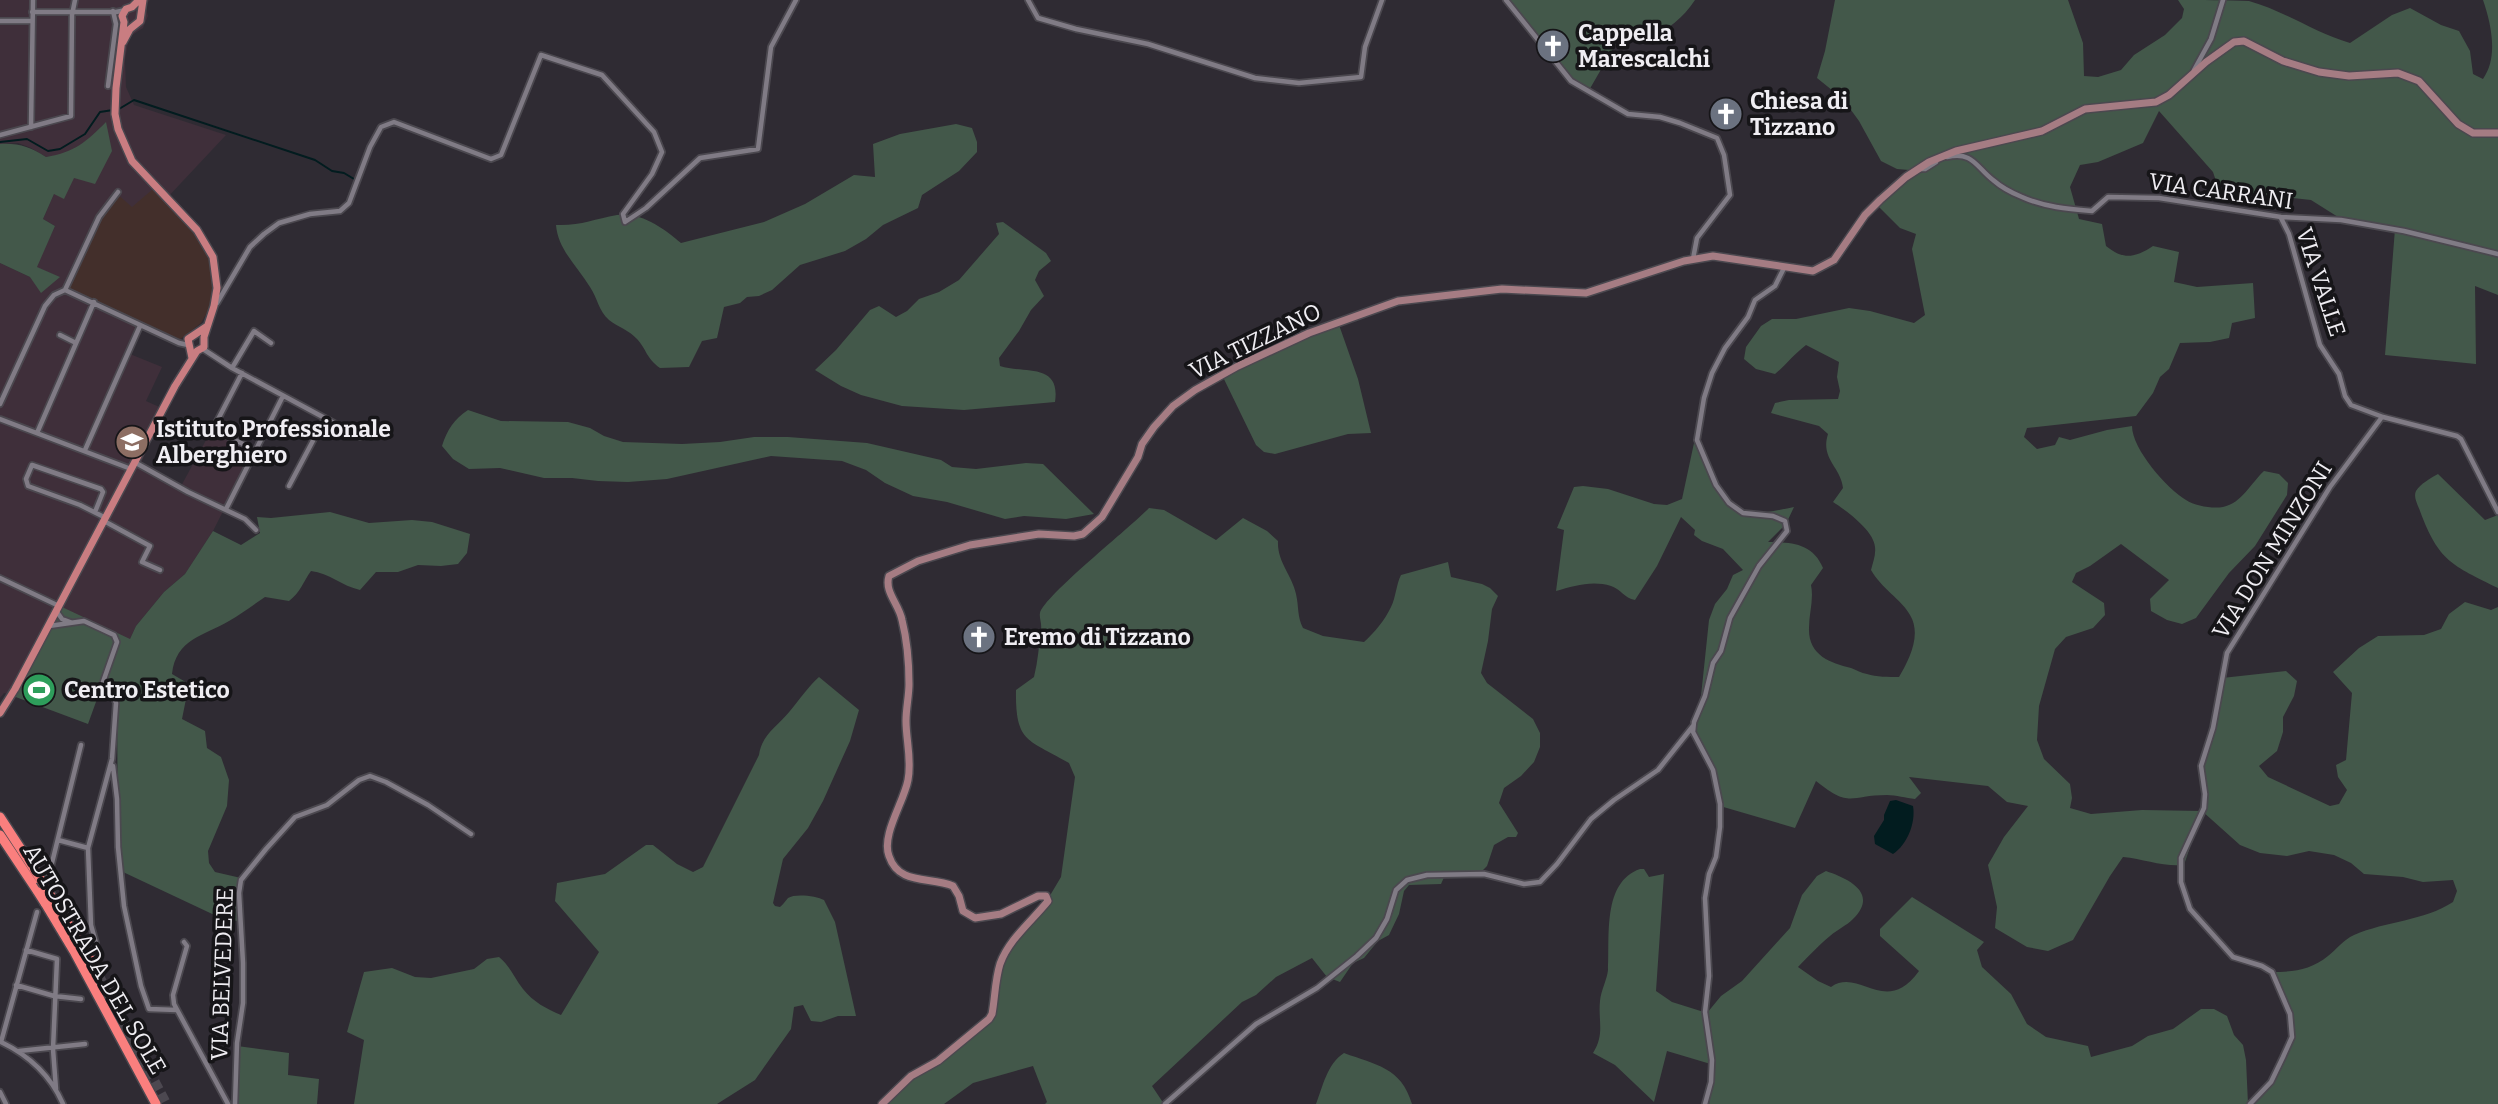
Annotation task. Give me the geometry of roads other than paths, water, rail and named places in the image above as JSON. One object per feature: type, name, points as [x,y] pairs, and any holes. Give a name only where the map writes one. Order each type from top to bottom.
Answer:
[{"type":"highway","name":"AUTOSTRADA DEL SOLE","points":[[0,817],[45,878],[48,891],[92,962]]},
{"type":"highway","name":"AUTOSTRADA DEL SOLE","points":[[0,835],[87,975],[156,1104]]},
{"type":"main road","points":[[141,0],[127,7],[123,21],[115,114],[120,135],[132,161],[197,230],[209,247],[218,277],[214,306],[202,335]]},
{"type":"main road","points":[[120,53],[125,36],[141,21],[141,0]]},
{"type":"main road","points":[[127,7],[140,12]]},
{"type":"main road","points":[[123,21],[133,26]]},
{"type":"main road","points":[[1,712],[194,350],[206,343],[202,335]]},
{"type":"main road","points":[[194,350],[190,336],[202,335]]},
{"type":"street","points":[[31,127],[33,0]]},
{"type":"street","points":[[0,135],[71,116],[75,0]]},
{"type":"street","points":[[214,306],[250,247],[279,223],[310,214],[340,211],[349,203],[370,147],[381,127],[394,122],[491,159],[501,155],[541,55],[602,75],[654,132],[662,152],[652,174],[622,214],[625,222],[646,208],[700,158],[758,149],[771,47],[796,0]]},
{"type":"street","points":[[1028,0],[1038,18],[1148,44],[1255,78],[1299,83],[1361,77],[1365,47],[1382,0]]},
{"type":"street","points":[[1506,0],[1571,81],[1628,114],[1680,122],[1717,138],[1724,155],[1730,195],[1697,238],[1693,259]]},
{"type":"street","points":[[2191,75],[2211,38],[2223,0]]},
{"type":"street","points":[[32,12],[115,12],[127,7]]},
{"type":"street","points":[[115,12],[123,21]]},
{"type":"street","points":[[108,86],[116,24],[115,12]]},
{"type":"street","points":[[0,21],[32,21]]},
{"type":"street","points":[[1919,168],[1942,155],[2042,131],[2085,109],[2156,102],[2169,95],[2228,44],[2244,41],[2283,61],[2319,72],[2349,76],[2398,73],[2419,81],[2458,124],[2473,133],[2498,133]]},
{"type":"street","name":"VIA CARRANI","points":[[1919,168],[1925,169],[1945,158],[1958,155],[1972,159],[2001,187],[2022,198],[2050,207],[2092,211],[2108,197],[2146,196],[2281,217],[2341,220],[2498,254]]},
{"type":"street","name":"VIA TIZZANO","points":[[882,1104],[911,1076],[938,1061],[989,1019],[1004,956],[1048,901],[1046,897],[1038,896],[1001,914],[986,918],[971,917],[963,911],[953,886],[905,876],[890,859],[887,852],[889,836],[905,790],[909,769],[906,722],[909,680],[907,648],[899,607],[888,591],[889,576],[918,561],[970,545],[1039,534],[1074,537],[1083,534],[1102,517],[1148,436],[1173,406],[1231,370],[1309,333],[1398,301],[1503,289],[1586,293],[1693,259],[1713,256],[1813,271],[1834,260],[1865,215],[1919,168]]},
{"type":"street","points":[[0,404],[46,306],[54,295],[65,290],[99,216],[118,192]]},
{"type":"street","name":"VIA VALLE","points":[[2281,217],[2289,234],[2320,345],[2339,373],[2345,396],[2351,405],[2382,417],[2461,439],[2498,512]]},
{"type":"street","points":[[1165,1104],[1256,1024],[1317,988],[1357,956],[1376,938],[1387,919],[1396,890],[1407,880],[1427,875],[1483,874],[1524,884],[1540,882],[1591,819],[1658,770],[1693,726],[1705,696],[1713,663],[1721,651],[1730,618],[1759,566],[1787,531],[1785,521],[1773,516],[1744,513],[1729,503],[1716,485],[1697,440],[1712,373],[1725,348],[1748,317],[1755,300],[1775,286],[1784,268]]},
{"type":"street","points":[[65,290],[232,368],[360,437],[374,431],[388,431]]},
{"type":"street","points":[[37,433],[94,302]]},
{"type":"street","points":[[85,450],[140,326]]},
{"type":"street","points":[[232,368],[254,331],[271,342]]},
{"type":"street","points":[[60,335],[76,343]]},
{"type":"street","points":[[242,373],[213,429],[247,446]]},
{"type":"street","points":[[226,509],[283,396]]},
{"type":"street","name":"VIA DON MINZONI","points":[[2250,1104],[2271,1082],[2292,1037],[2290,1014],[2272,972],[2233,957],[2190,909],[2180,882],[2180,858],[2204,808],[2202,756],[2213,728],[2227,653],[2330,487],[2382,417]]},
{"type":"street","points":[[289,486],[325,418]]},
{"type":"street","points":[[0,419],[159,476],[245,519],[256,530]]},
{"type":"street","points":[[95,512],[103,492],[101,489],[32,465],[26,480],[29,486],[95,512],[150,546],[142,562],[160,570]]},
{"type":"street","points":[[0,578],[58,609],[62,619],[70,623]]},
{"type":"street","points":[[49,626],[84,621],[117,638],[117,646],[103,681],[116,699],[112,759],[88,848],[91,925],[96,943]]},
{"type":"street","points":[[1693,726],[1693,732],[1713,770],[1720,804],[1716,857],[1709,874],[1705,898],[1709,976],[1704,1012],[1712,1060],[1711,1082],[1705,1104]]},
{"type":"street","points":[[45,878],[64,822],[81,745]]},
{"type":"street","points":[[112,759],[126,915],[141,986],[149,1009],[177,1010]]},
{"type":"street","name":"VIA BELVEDERE","points":[[235,1104],[237,1043],[243,1003],[239,893],[241,880],[266,849],[295,817],[327,805],[359,780],[370,776],[428,805],[471,834]]},
{"type":"street","points":[[58,840],[88,848]]},
{"type":"street","points":[[37,912],[0,1042],[19,1052],[56,1089],[63,1104]]},
{"type":"street","points":[[184,942],[187,946],[173,995],[177,1010],[228,1104]]},
{"type":"street","points":[[26,950],[57,959],[53,1048],[56,1089]]},
{"type":"street","points":[[16,985],[54,996],[81,999]]},
{"type":"street","points":[[19,1052],[85,1044]]},
{"type":"street","points":[[0,1092],[6,1104]]},
{"type":"waterway","points":[[119,109],[134,100],[315,160],[332,171],[344,173],[354,179]]},
{"type":"waterway","points":[[0,142],[27,139],[48,151],[60,149],[85,134],[100,112],[113,110]]},
{"type":"tunnel","points":[[92,962],[167,1104]]},
{"type":"place","name":"Cappella Marescalchi","points":[[1553,46]]},
{"type":"place","name":"Chiesa di Tizzano","points":[[1726,114]]},
{"type":"place","name":"Istituto Professionale Alberghiero","points":[[132,442]]},
{"type":"place","name":"Eremo di Tizzano","points":[[979,637]]},
{"type":"place","name":"Centro Estetico","points":[[39,690]]}]
